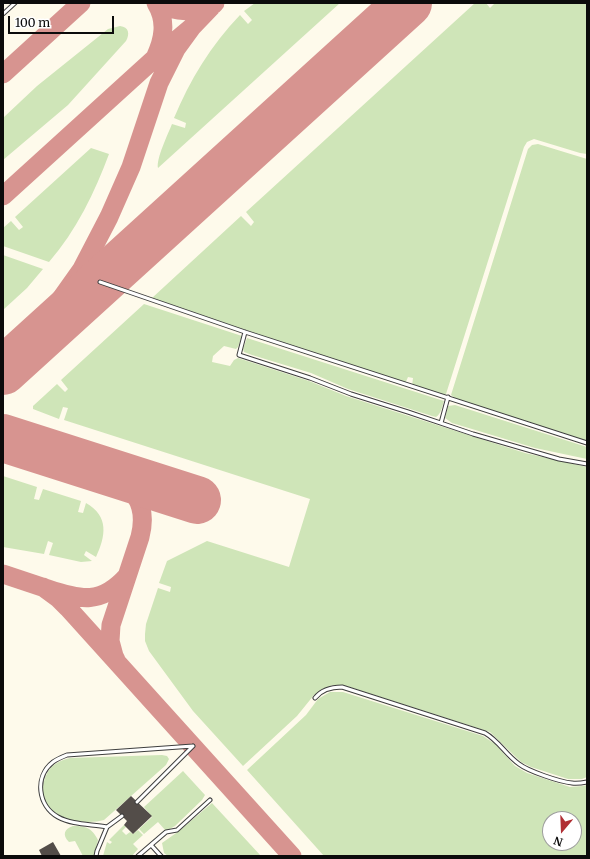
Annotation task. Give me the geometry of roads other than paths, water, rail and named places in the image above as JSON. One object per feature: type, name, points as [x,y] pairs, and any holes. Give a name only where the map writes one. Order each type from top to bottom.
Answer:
[{"type":"lane","points":[[3,14],[15,3]]},
{"type":"lane","points":[[100,282],[245,332],[587,443]]},
{"type":"lane","points":[[245,332],[239,355],[440,423],[559,459],[587,464]]},
{"type":"lane","points":[[440,423],[448,398]]},
{"type":"lane","points":[[315,698],[324,691],[333,687],[342,687],[485,733],[492,737],[518,764],[527,769],[571,783],[580,784],[587,782]]},
{"type":"lane","points":[[107,827],[69,821],[50,811],[44,804],[40,794],[40,785],[45,772],[53,762],[67,755],[193,746],[137,802]]},
{"type":"lane","points":[[138,856],[166,832],[177,830],[210,800]]},
{"type":"lane","points":[[96,856],[107,827],[122,816]]},
{"type":"lane","points":[[151,845],[161,856]]}]
